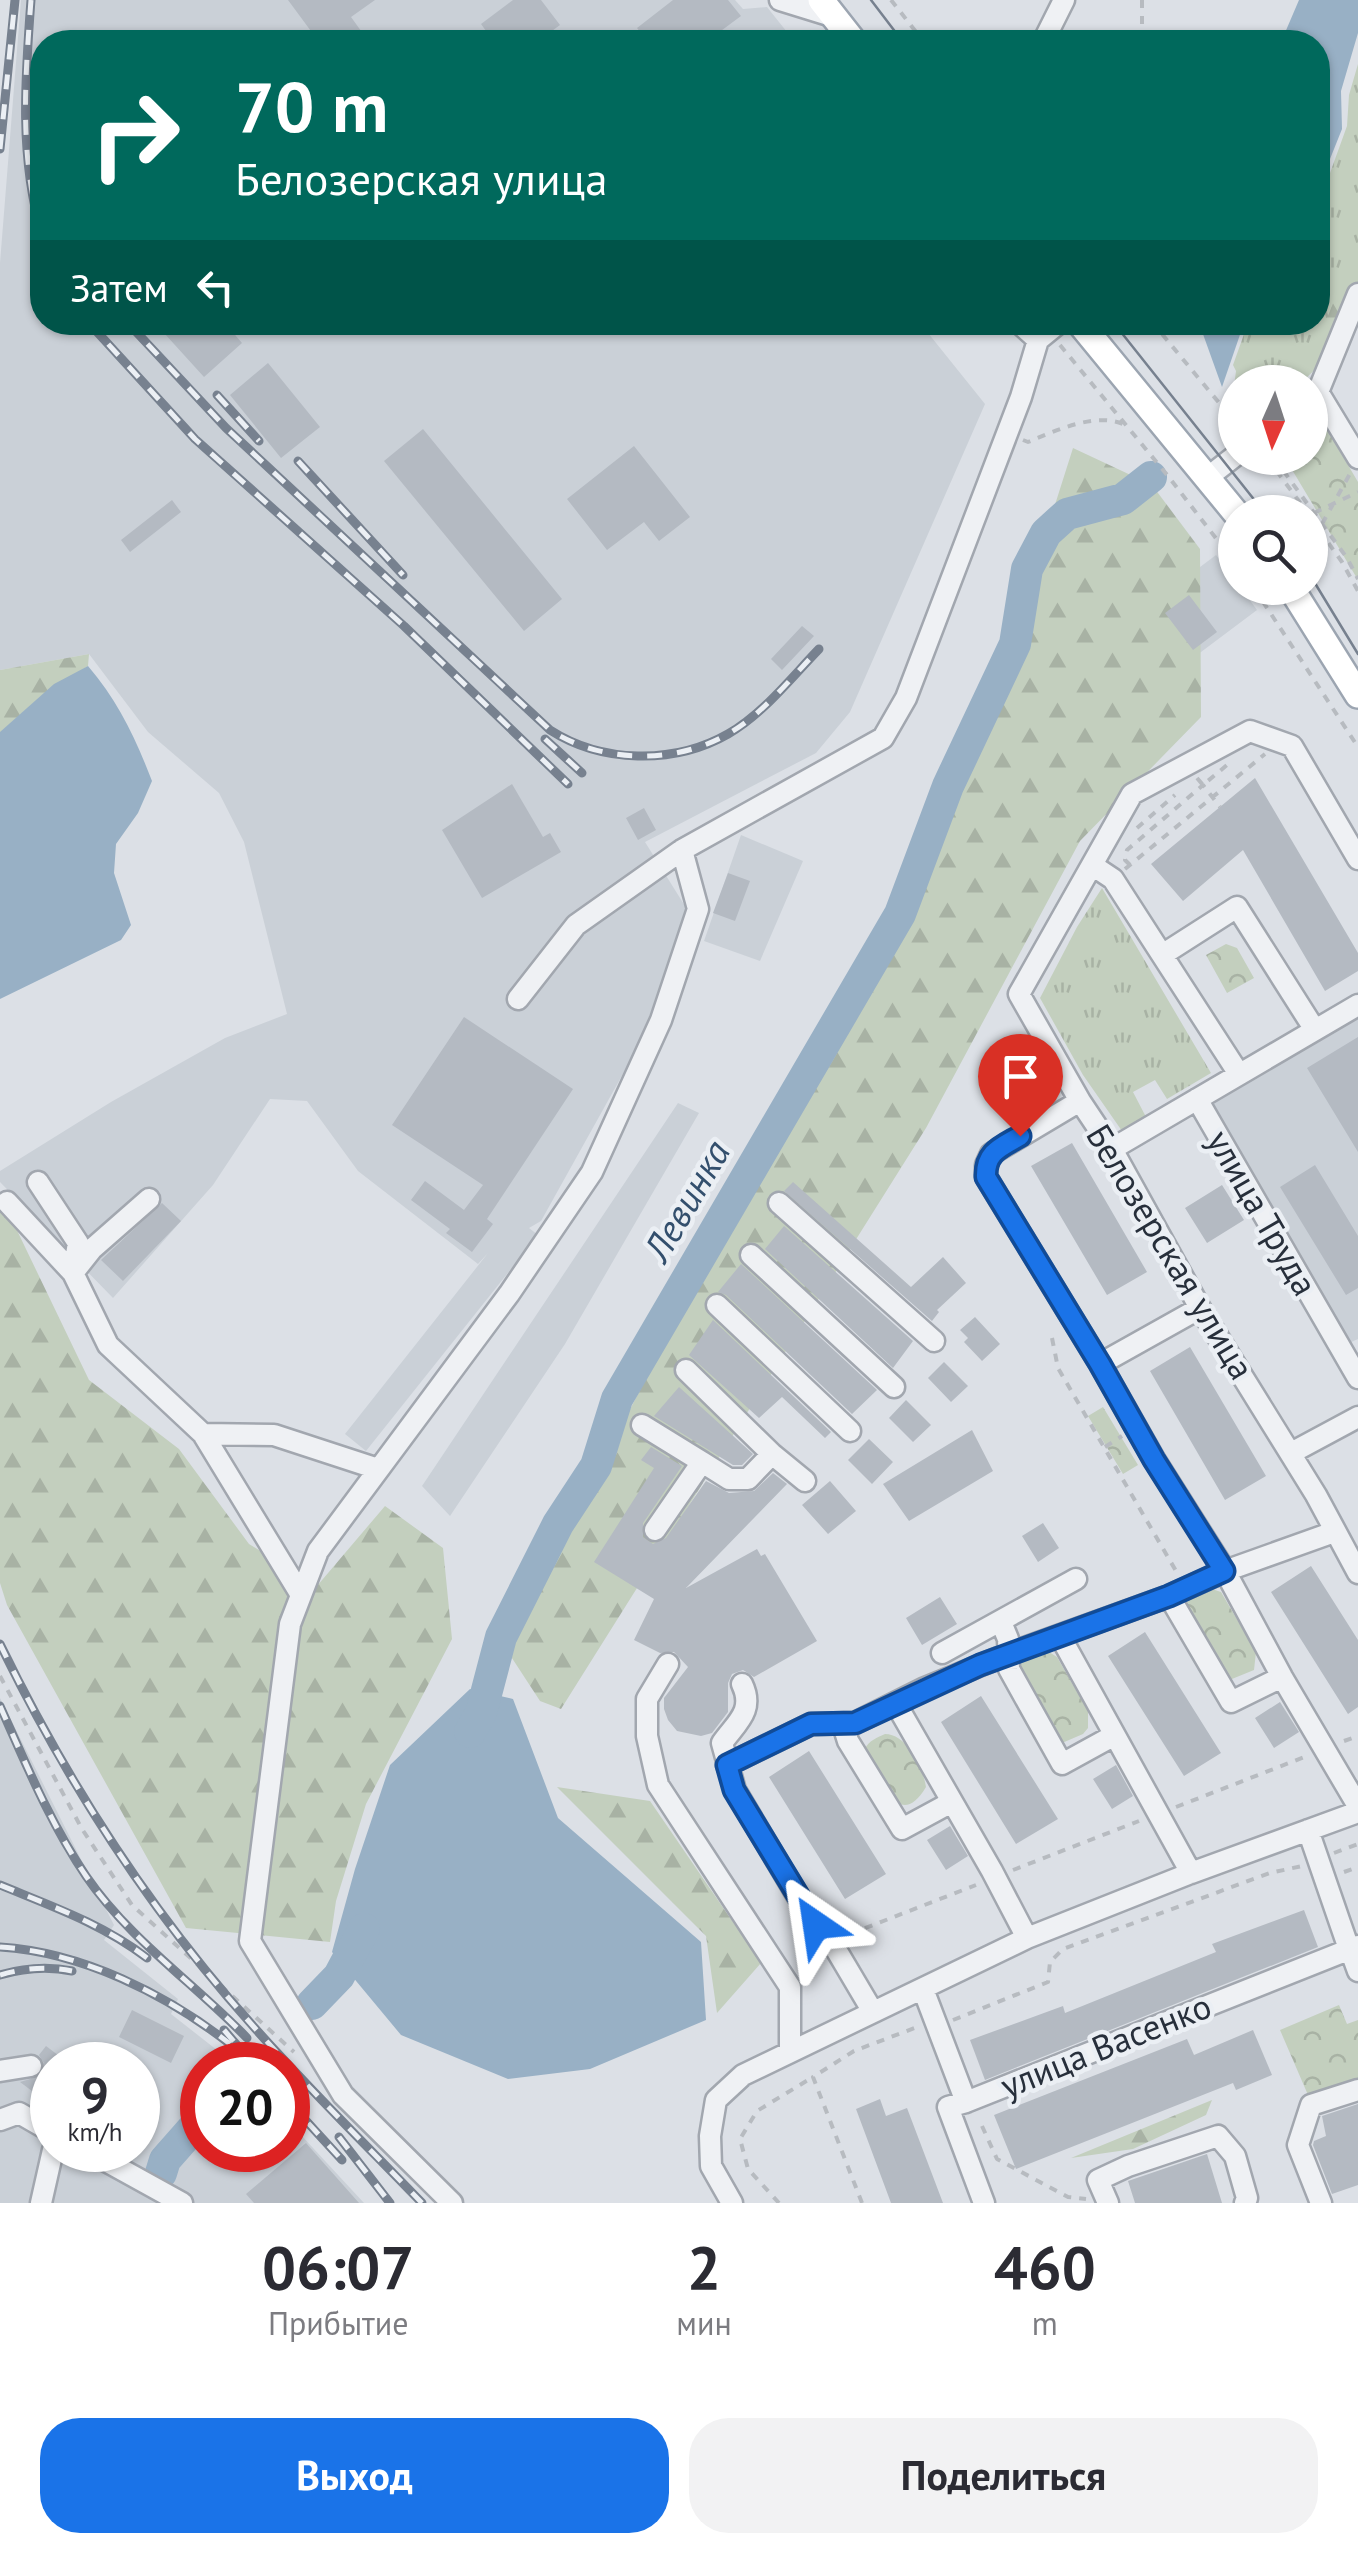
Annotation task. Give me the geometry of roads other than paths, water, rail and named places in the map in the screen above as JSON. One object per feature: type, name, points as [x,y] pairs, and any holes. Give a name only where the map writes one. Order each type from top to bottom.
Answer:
[{"type":"main road","points":[[828,9],[845,30]]},
{"type":"main road","points":[[1090,335],[1221,495]]},
{"type":"main road","points":[[1302,605],[1358,695]]},
{"type":"street","points":[[780,0],[828,9]]},
{"type":"street","points":[[1049,30],[1064,0]]},
{"type":"street","points":[[1327,365],[1358,294]]},
{"type":"street","points":[[518,999],[576,925],[682,850],[883,738],[906,698],[1047,335]]},
{"type":"street","points":[[1328,415],[1358,459]]},
{"type":"street","points":[[1207,478],[1218,469]]},
{"type":"street","points":[[1080,1102],[1019,994],[1132,794],[1250,731],[1292,746],[1358,858]]},
{"type":"street","points":[[452,2203],[343,2095],[250,1940],[290,1624],[318,1551],[509,1294],[592,1172],[661,1020],[698,909],[682,850]]},
{"type":"street","points":[[1092,865],[1122,872],[1162,955],[1239,1074]]},
{"type":"street","points":[[1162,955],[1237,907],[1315,1030]]},
{"type":"street","points":[[1112,1149],[1358,1005]]},
{"type":"street","name":"улица Труда","points":[[1196,1099],[1352,1354],[1358,1378]]},
{"type":"street","name":"Белозерская улица","points":[[732,2203],[711,2166],[710,2136],[716,2100],[743,2075],[1027,1938],[1358,1809],[1224,1571],[986,1177],[990,1154],[1080,1102],[1112,1149],[1200,1308],[1291,1453],[1358,1573]]},
{"type":"street","points":[[38,1182],[78,1243],[74,1273]]},
{"type":"street","points":[[74,1273],[92,1249],[149,1198]]},
{"type":"street","points":[[7,1202],[74,1273],[108,1345],[202,1434],[302,1595]]},
{"type":"street","points":[[779,1202],[934,1341]]},
{"type":"street","points":[[751,1255],[894,1387]]},
{"type":"street","points":[[717,1306],[850,1431]]},
{"type":"street","points":[[1100,1364],[1200,1308]]},
{"type":"street","points":[[686,1370],[804,1481]]},
{"type":"street","points":[[1291,1453],[1358,1418]]},
{"type":"street","points":[[642,1425],[730,1479],[748,1479],[772,1454]]},
{"type":"street","points":[[202,1434],[274,1435],[378,1469]]},
{"type":"street","points":[[655,1530],[702,1462]]},
{"type":"street","points":[[727,1765],[811,1724],[855,1723],[925,1688],[1008,1654],[1334,1532]]},
{"type":"street","points":[[942,1653],[1076,1579]]},
{"type":"street","points":[[1178,1592],[1231,1702],[1282,1677]]},
{"type":"street","points":[[1001,1622],[1008,1639],[1009,1669],[1062,1764],[1113,1736]]},
{"type":"street","points":[[1060,1636],[1191,1873]]},
{"type":"street","points":[[668,1664],[647,1700],[647,1736],[658,1785],[790,1987],[790,2051]]},
{"type":"street","points":[[742,1684],[747,1708],[722,1743],[734,1790],[811,1919],[831,1941],[874,2012]]},
{"type":"street","points":[[896,1704],[1027,1938]]},
{"type":"street","points":[[843,1725],[848,1741],[902,1829],[950,1803]]},
{"type":"street","points":[[1308,1830],[1354,1947],[1358,1971]]},
{"type":"street","name":"улица Васенко","points":[[923,1989],[966,2102],[1354,1947]]},
{"type":"street","points":[[0,2071],[30,2066]]},
{"type":"street","points":[[1321,2203],[1298,2144],[1311,2106],[1358,2090]]},
{"type":"street","points":[[0,2100],[10,2116]]},
{"type":"street","points":[[966,2102],[948,2107],[984,2203]]},
{"type":"street","points":[[1108,2202],[1098,2180],[1218,2136],[1235,2156],[1245,2203]]},
{"type":"street","points":[[41,2203],[48,2172]]},
{"type":"street","points":[[126,2172],[182,2203]]},
{"type":"water","points":[[1299,0],[1358,0],[1358,33],[1341,91],[1342,129],[1330,159],[1330,30],[1286,30]]},
{"type":"water","points":[[1203,335],[1240,335],[1230,365],[1218,365],[1218,376]]},
{"type":"water","points":[[88,666],[125,720],[152,781],[138,813],[116,844],[114,873],[131,925],[121,940],[0,999],[0,732],[54,684]]},
{"type":"water","points":[[470,1689],[513,1699],[558,1818],[701,1942],[706,2020],[590,2069],[508,2079],[401,2035],[332,1952],[390,1765]]},
{"type":"waterway","name":"Левинка","points":[[470,1732],[481,1713],[501,1637],[558,1524],[596,1466],[617,1399],[900,914],[948,786],[1015,644],[1027,569],[1046,533],[1067,514],[1123,499],[1151,477]]},
{"type":"waterway","name":"Левинка","points":[[312,2004],[339,1976],[364,1929]]},
{"type":"waterway","name":"Левинка","points":[[161,2173],[165,2160],[180,2143]]},
{"type":"tram line","points":[[871,0],[894,30]]},
{"type":"tram line","points":[[1123,335],[1250,495]]},
{"type":"tram line","points":[[1328,605],[1358,654]]},
{"type":"railway","points":[[0,149],[15,0]]},
{"type":"railway","points":[[30,177],[26,89],[31,0]]},
{"type":"railway","points":[[100,335],[195,439],[404,626],[568,784]]},
{"type":"railway","points":[[139,335],[226,428],[550,730],[570,741],[614,754],[638,756],[685,751],[707,744],[753,716],[819,649]]},
{"type":"railway","points":[[217,395],[259,441]]},
{"type":"railway","points":[[298,461],[403,575]]},
{"type":"railway","points":[[545,739],[582,773]]},
{"type":"railway","points":[[0,1644],[82,1795],[179,1937],[273,2049],[422,2203]]},
{"type":"railway","points":[[0,1706],[50,1814],[103,1899],[142,1941],[247,2038]]},
{"type":"railway","points":[[0,1885],[95,1925],[147,1958]]},
{"type":"railway","points":[[0,1947],[62,1957],[122,1979],[179,2008],[227,2042]]},
{"type":"railway","points":[[0,1975],[36,1968],[72,1971]]},
{"type":"railway","points":[[224,2030],[234,2042]]},
{"type":"railway","points":[[310,2125],[342,2160]]},
{"type":"railway","points":[[339,2137],[390,2203]]}]
